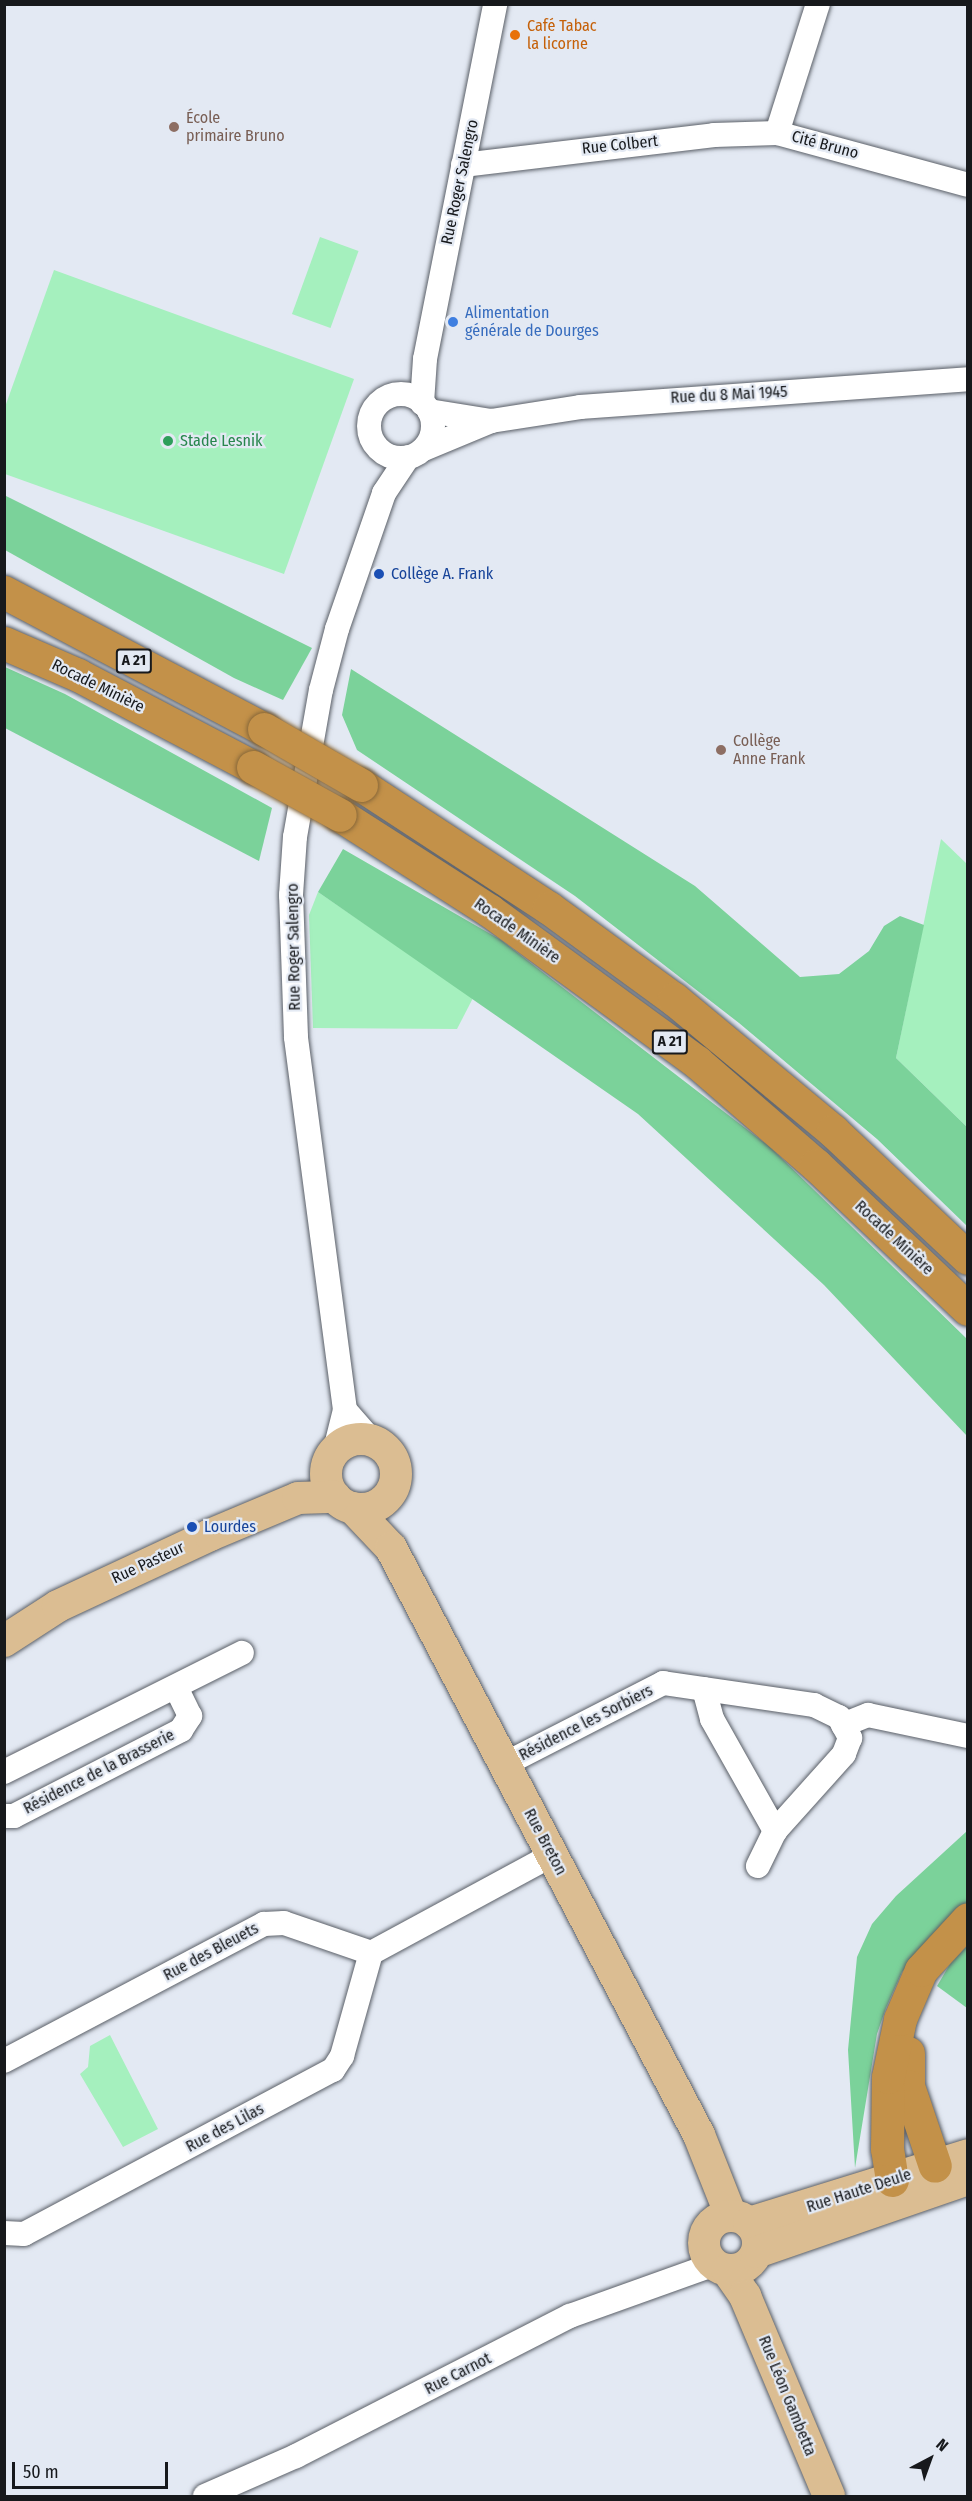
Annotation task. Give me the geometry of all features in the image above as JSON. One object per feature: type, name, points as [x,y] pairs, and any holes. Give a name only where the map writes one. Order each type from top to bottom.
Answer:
[{"type":"highway","name":"A 21","points":[[4,592],[264,729],[361,786],[549,908],[674,999],[833,1131],[968,1258]]},
{"type":"highway","name":"Rocade Minière","points":[[4,643],[98,685],[252,767],[339,815],[490,911],[697,1062],[816,1165],[968,1309]]},
{"type":"highway","points":[[896,2191],[887,2149],[888,2077],[900,2019],[921,1970],[968,1919]]},
{"type":"highway","points":[[935,2166],[908,2086],[907,2060],[920,2003],[933,1976],[968,1935]]},
{"type":"main road","points":[[371,1440],[386,1450],[396,1467],[392,1491],[375,1506],[344,1502],[326,1478],[331,1459],[352,1441],[371,1440]]},
{"type":"main road","name":"Rue Pasteur","points":[[4,1641],[79,1596],[298,1498],[331,1459]]},
{"type":"main road","name":"Rue Breton","points":[[391,1548],[392,1491]]},
{"type":"main road","name":"Rue Pasteur","points":[[298,1498],[344,1502]]},
{"type":"main road","name":"Rue Breton","points":[[344,1502],[391,1548],[699,2135],[733,2247]]},
{"type":"main road","name":"Rue Haute Deule","points":[[733,2247],[830,2228],[935,2166],[968,2155]]},
{"type":"main road","name":"Rue Haute Deule","points":[[733,2247],[896,2191],[968,2179]]},
{"type":"main road","name":"Rue Léon Gambetta","points":[[733,2247],[744,2296],[830,2496]]},
{"type":"street","name":"Rue Roger Salengro","points":[[425,407],[425,359],[495,4]]},
{"type":"street","name":"Cité Bruno","points":[[818,4],[777,133],[968,185]]},
{"type":"street","name":"Rue Colbert","points":[[463,165],[714,135],[777,133]]},
{"type":"street","name":"Rue Roger Salengro","points":[[393,396],[425,359]]},
{"type":"street","name":"Rue du 8 Mai 1945","points":[[416,453],[491,421],[651,399],[968,379]]},
{"type":"street","points":[[393,396],[408,396],[425,407],[432,431],[416,453],[396,458],[376,446],[371,437],[371,416],[384,400],[393,396]]},
{"type":"street","name":"Rue du 8 Mai 1945","points":[[425,407],[491,421]]},
{"type":"street","name":"Rue Roger Salengro","points":[[376,446],[384,493]]},
{"type":"street","name":"Rue Roger Salengro","points":[[331,1459],[345,1410],[296,1036],[291,895],[295,837],[321,690],[337,629],[384,493],[416,453]]},
{"type":"street","points":[[345,1410],[371,1440]]},
{"type":"street","points":[[4,1772],[242,1653]]},
{"type":"street","name":"Résidence les Sorbiers","points":[[505,1764],[663,1683],[814,1705],[839,1717],[843,1725]]},
{"type":"street","name":"Résidence de la Brasserie","points":[[4,1816],[14,1816],[181,1730],[190,1716],[176,1687]]},
{"type":"street","points":[[704,1689],[712,1719],[775,1830]]},
{"type":"street","points":[[758,1866],[775,1830],[844,1754],[850,1738],[843,1725],[868,1715],[968,1736]]},
{"type":"street","points":[[371,1953],[552,1855]]},
{"type":"street","name":"Rue des Bleuets","points":[[4,2061],[264,1924],[284,1923],[371,1953]]},
{"type":"street","name":"Rue des Lilas","points":[[4,2233],[24,2234],[333,2070],[342,2056],[371,1953]]},
{"type":"street","name":"Rue Carnot","points":[[205,2496],[296,2456],[570,2316],[733,2247]]},
{"type":"green space","points":[[320,237],[359,251],[330,328],[292,314]]},
{"type":"green space","name":"Stade Lesnik","points":[[54,270],[354,379],[284,574],[5,474],[5,407]]},
{"type":"green space","points":[[4,495],[312,648],[283,700],[234,678],[5,550]]},
{"type":"green space","points":[[5,667],[65,694],[272,808],[259,861],[5,728]]},
{"type":"green space","points":[[351,669],[695,886],[800,977],[839,974],[869,951],[884,926],[900,916],[924,925],[896,1058],[967,1127],[967,1226],[877,1139],[739,1023],[575,896],[357,750],[342,715]]},
{"type":"green space","points":[[941,839],[967,864],[967,1127],[896,1058]]},
{"type":"green space","points":[[343,849],[501,940],[770,1147],[967,1339],[967,1436],[824,1285],[638,1114],[318,892]]},
{"type":"green space","points":[[318,892],[473,998],[457,1029],[313,1028],[309,915]]},
{"type":"green space","points":[[967,1831],[967,1908],[902,1972],[886,2008],[877,2034],[855,2168],[848,2050],[857,1957],[872,1924],[896,1896]]},
{"type":"green space","points":[[967,1946],[967,2008],[937,1986],[950,1964]]},
{"type":"green space","points":[[110,2035],[158,2129],[123,2147],[80,2074],[88,2067],[90,2046]]},
{"type":"place","name":"Café Tabac la licorne","points":[[515,35]]},
{"type":"place","name":"École primaire Bruno","points":[[174,127]]},
{"type":"place","name":"Alimentation générale de Dourges","points":[[453,322]]},
{"type":"place","name":"Stade Lesnik","points":[[168,441]]},
{"type":"place","name":"Collège A. Frank","points":[[379,574]]},
{"type":"place","name":"Collège Anne Frank","points":[[721,750]]},
{"type":"place","name":"Lourdes","points":[[192,1527]]}]
